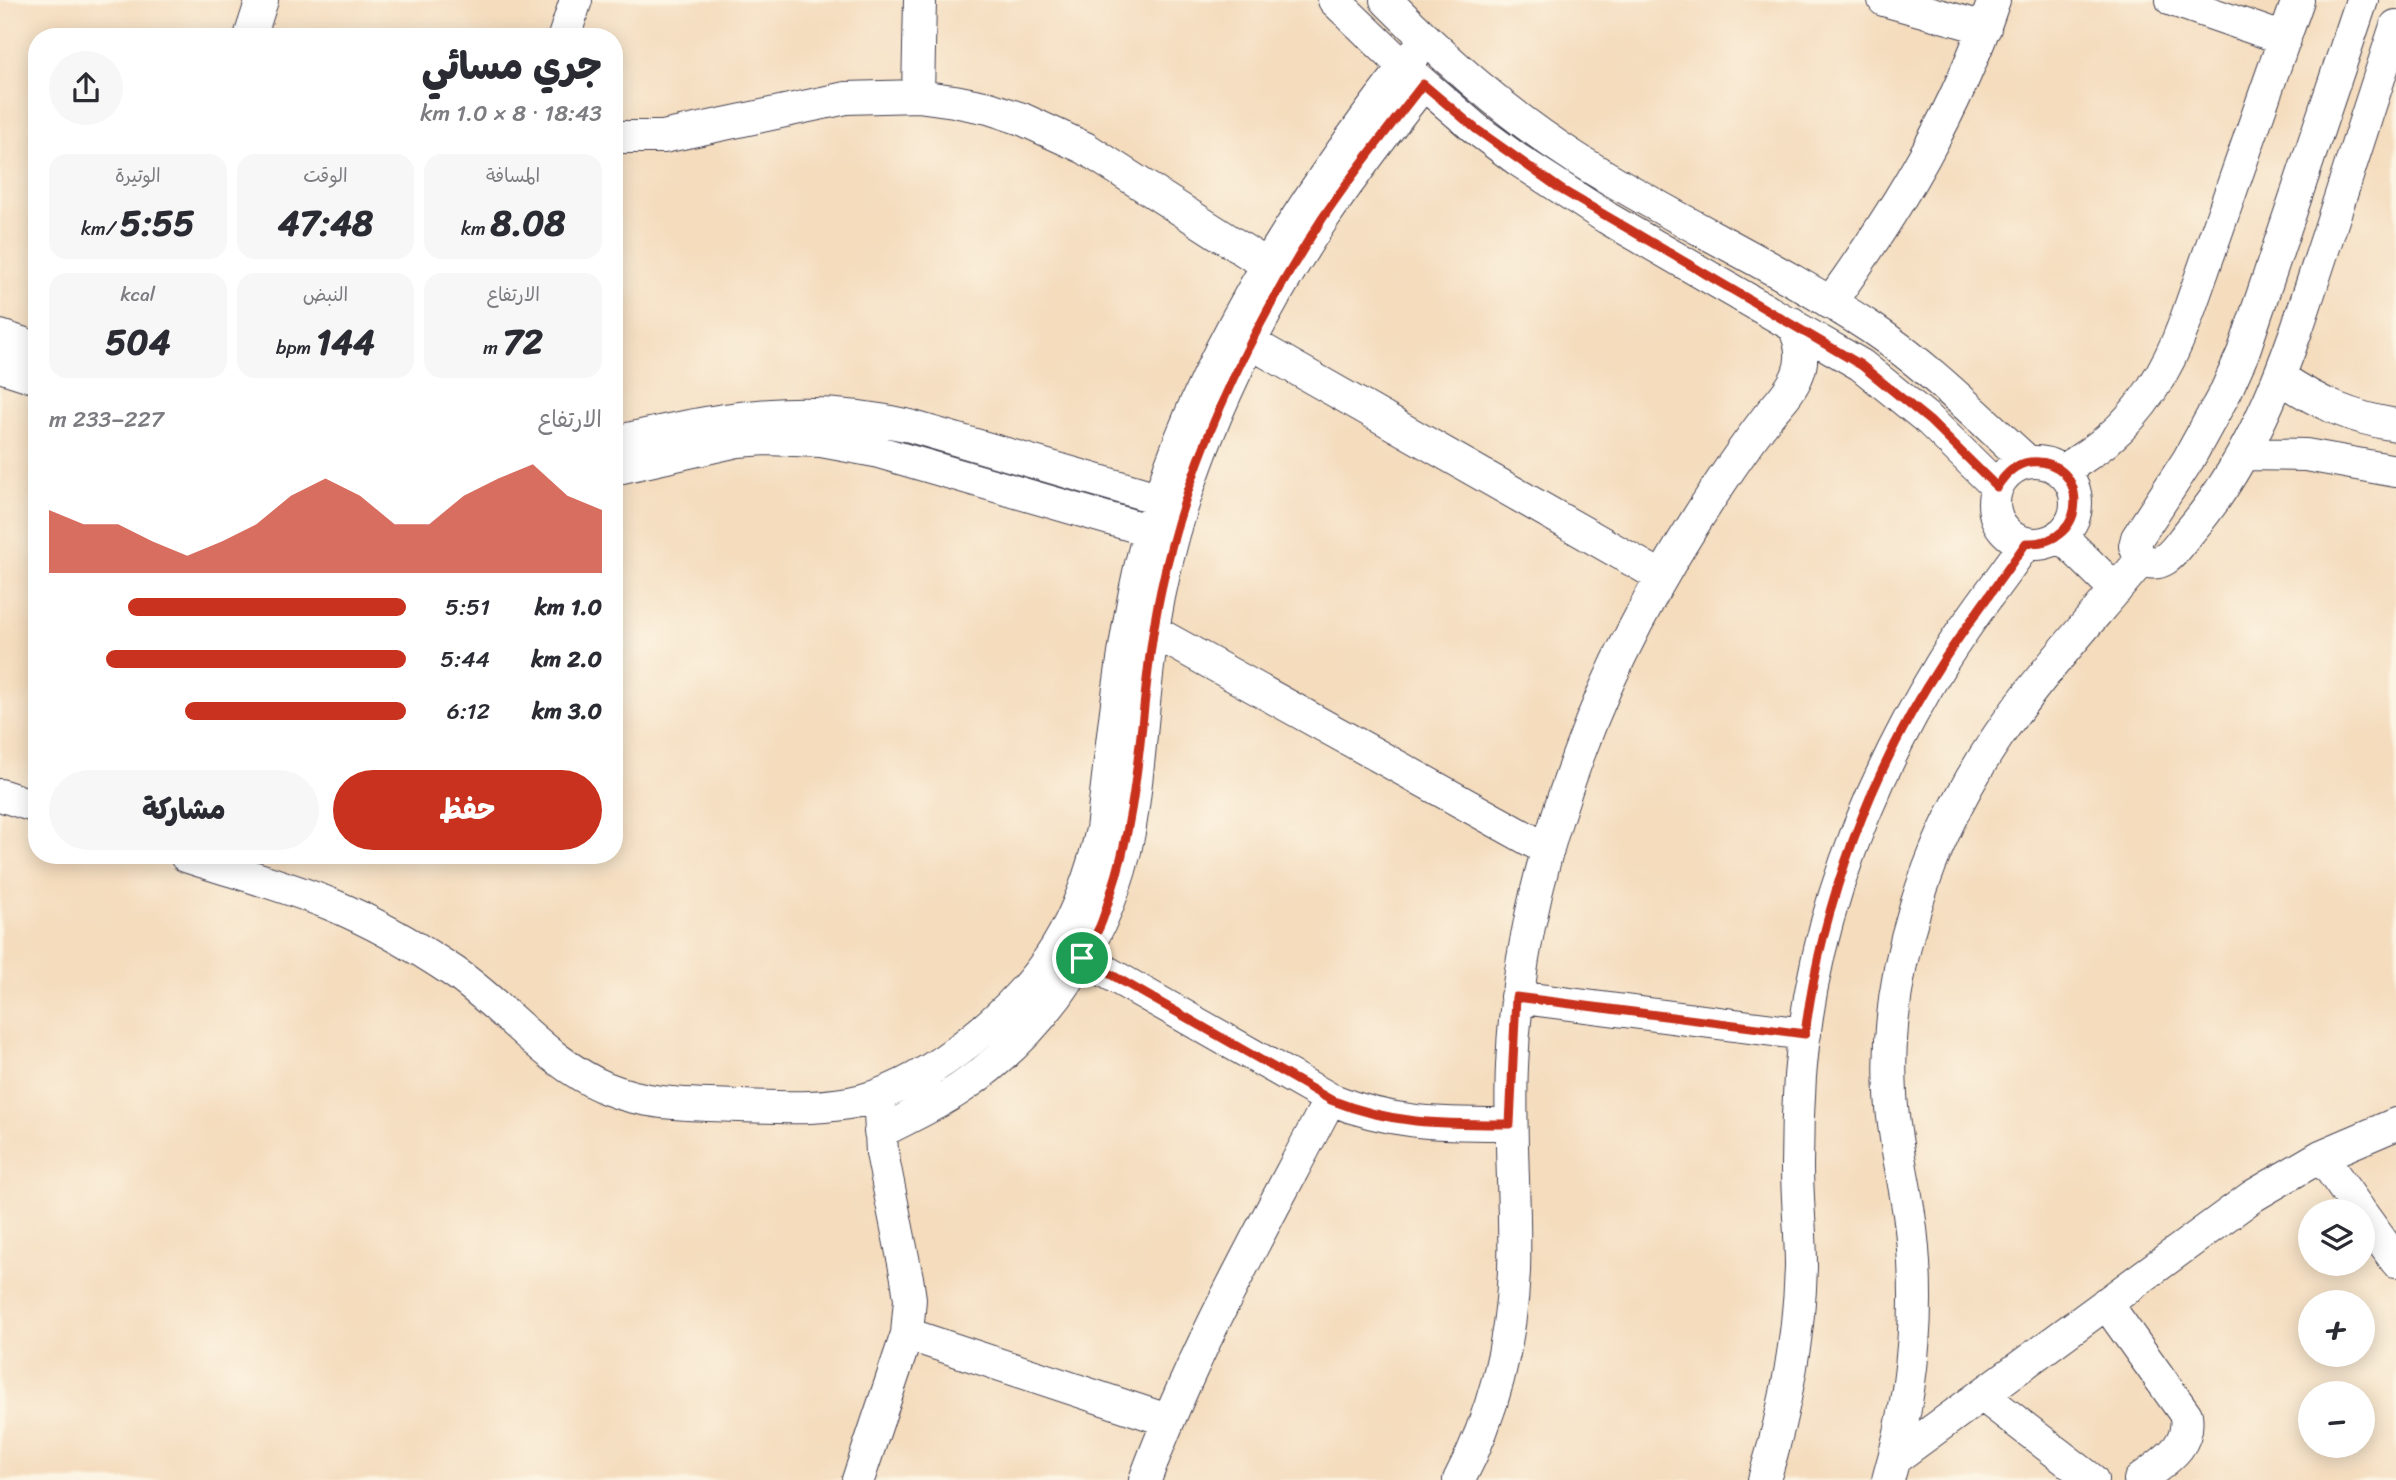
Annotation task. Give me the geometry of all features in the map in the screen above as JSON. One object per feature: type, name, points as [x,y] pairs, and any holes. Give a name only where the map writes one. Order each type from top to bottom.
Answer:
[{"type":"street","points":[[253,28],[262,0]]},
{"type":"street","points":[[567,28],[576,0]]},
{"type":"street","points":[[918,96],[920,0]]},
{"type":"street","points":[[1334,0],[1414,76],[1476,129],[1562,190],[1861,365],[1930,421],[1997,487]]},
{"type":"street","points":[[1386,0],[1426,40],[1493,99],[1576,159],[1872,329],[1912,359],[2028,462]]},
{"type":"street","points":[[1830,303],[1888,219],[1923,162],[1945,122],[1989,14],[1884,0]]},
{"type":"street","points":[[2172,0],[2285,39]]},
{"type":"street","points":[[2062,472],[2107,440],[2125,423],[2167,365],[2186,322],[2298,0]]},
{"type":"street","points":[[2361,0],[2243,354],[2189,460],[2137,538],[2135,546],[2141,560],[2152,564],[2164,561],[2202,518],[2243,454],[2280,377],[2396,26]]},
{"type":"street","points":[[880,1132],[961,1088],[993,1063],[1050,1006],[1101,925],[1121,866],[1129,832],[1153,631],[1163,579],[1184,501],[1214,421],[1251,343],[1285,280],[1414,76],[1426,40]]},
{"type":"street","points":[[211,864],[307,895],[400,938],[458,975],[581,1075],[625,1095],[671,1104],[798,1107],[841,1104],[883,1094],[906,1084],[951,1057],[1004,1014],[1042,969],[1083,897],[1102,830],[1130,619],[1141,566],[1161,499],[1214,364],[1267,265],[1305,206],[1414,76]]},
{"type":"street","points":[[623,137],[663,137],[846,98],[918,96],[989,108],[1054,132],[1085,148],[1267,265]]},
{"type":"street","points":[[1459,1480],[1489,1410],[1499,1376],[1511,1306],[1514,1213],[1510,1124],[1516,997],[1534,903],[1548,850],[1562,802],[1617,659],[1662,577],[1730,468],[1796,380],[1802,354],[1792,323]]},
{"type":"street","points":[[0,337],[28,345]]},
{"type":"street","points":[[1251,343],[1662,577]]},
{"type":"street","points":[[1796,380],[1829,369],[1861,365]]},
{"type":"street","points":[[0,366],[28,375]]},
{"type":"street","points":[[2280,377],[2312,398],[2346,414],[2396,425]]},
{"type":"street","points":[[623,440],[746,415],[853,415],[910,426],[1161,499]]},
{"type":"street","points":[[623,467],[738,441],[821,441],[875,451],[1151,531]]},
{"type":"street","points":[[2243,454],[2306,455],[2396,471]]},
{"type":"street","points":[[2028,462],[2040,462],[2062,472],[2070,480],[2075,492],[2076,503],[2069,526],[2050,541],[2026,543],[2015,539],[1999,522],[1995,511],[1997,487],[2010,471],[2028,462]]},
{"type":"street","points":[[2060,535],[2116,590]]},
{"type":"street","points":[[1764,1480],[1782,1412],[1798,1315],[1801,1242],[1798,1122],[1805,1034],[1821,942],[1834,899],[1878,782],[1908,721],[1943,662],[2026,543]]},
{"type":"street","points":[[1891,1469],[1910,1378],[1914,1324],[1912,1242],[1895,1137],[1891,1093],[1895,1009],[1910,925],[1938,845],[1976,770],[2024,701],[2141,560]]},
{"type":"street","points":[[1153,631],[1548,850]]},
{"type":"street","points":[[0,795],[28,804]]},
{"type":"street","points":[[1082,958],[1331,1100],[1356,1110],[1399,1120],[1441,1124],[1510,1124]]},
{"type":"street","points":[[1516,997],[1805,1034]]},
{"type":"street","points":[[858,1480],[907,1334],[910,1299],[880,1132],[883,1094]]},
{"type":"street","points":[[1145,1480],[1167,1420],[1228,1293],[1331,1100]]},
{"type":"street","points":[[1891,1469],[1982,1395],[2253,1196],[2321,1156],[2396,1124]]},
{"type":"street","points":[[2321,1156],[2351,1199]]},
{"type":"street","points":[[2375,1232],[2396,1261]]},
{"type":"street","points":[[2106,1303],[2186,1415],[2188,1428],[2185,1441],[2157,1475]]},
{"type":"street","points":[[907,1334],[1167,1420]]},
{"type":"street","points":[[1982,1395],[2092,1480]]},
{"type":"route","points":[[1423,84],[1476,129],[1562,190],[1861,365],[1894,389],[1930,421],[1997,487],[2010,471],[2028,462],[2052,465],[2070,480],[2076,503],[2069,526],[2050,541],[2026,543],[1943,662],[1908,721],[1878,782],[1837,888],[1821,942],[1805,1034],[1516,997],[1510,1124],[1441,1124],[1399,1120],[1356,1110],[1331,1100],[1082,958],[1101,925],[1121,866],[1129,832],[1153,631],[1161,590],[1184,501],[1214,421],[1251,343],[1323,218],[1423,84]]}]
